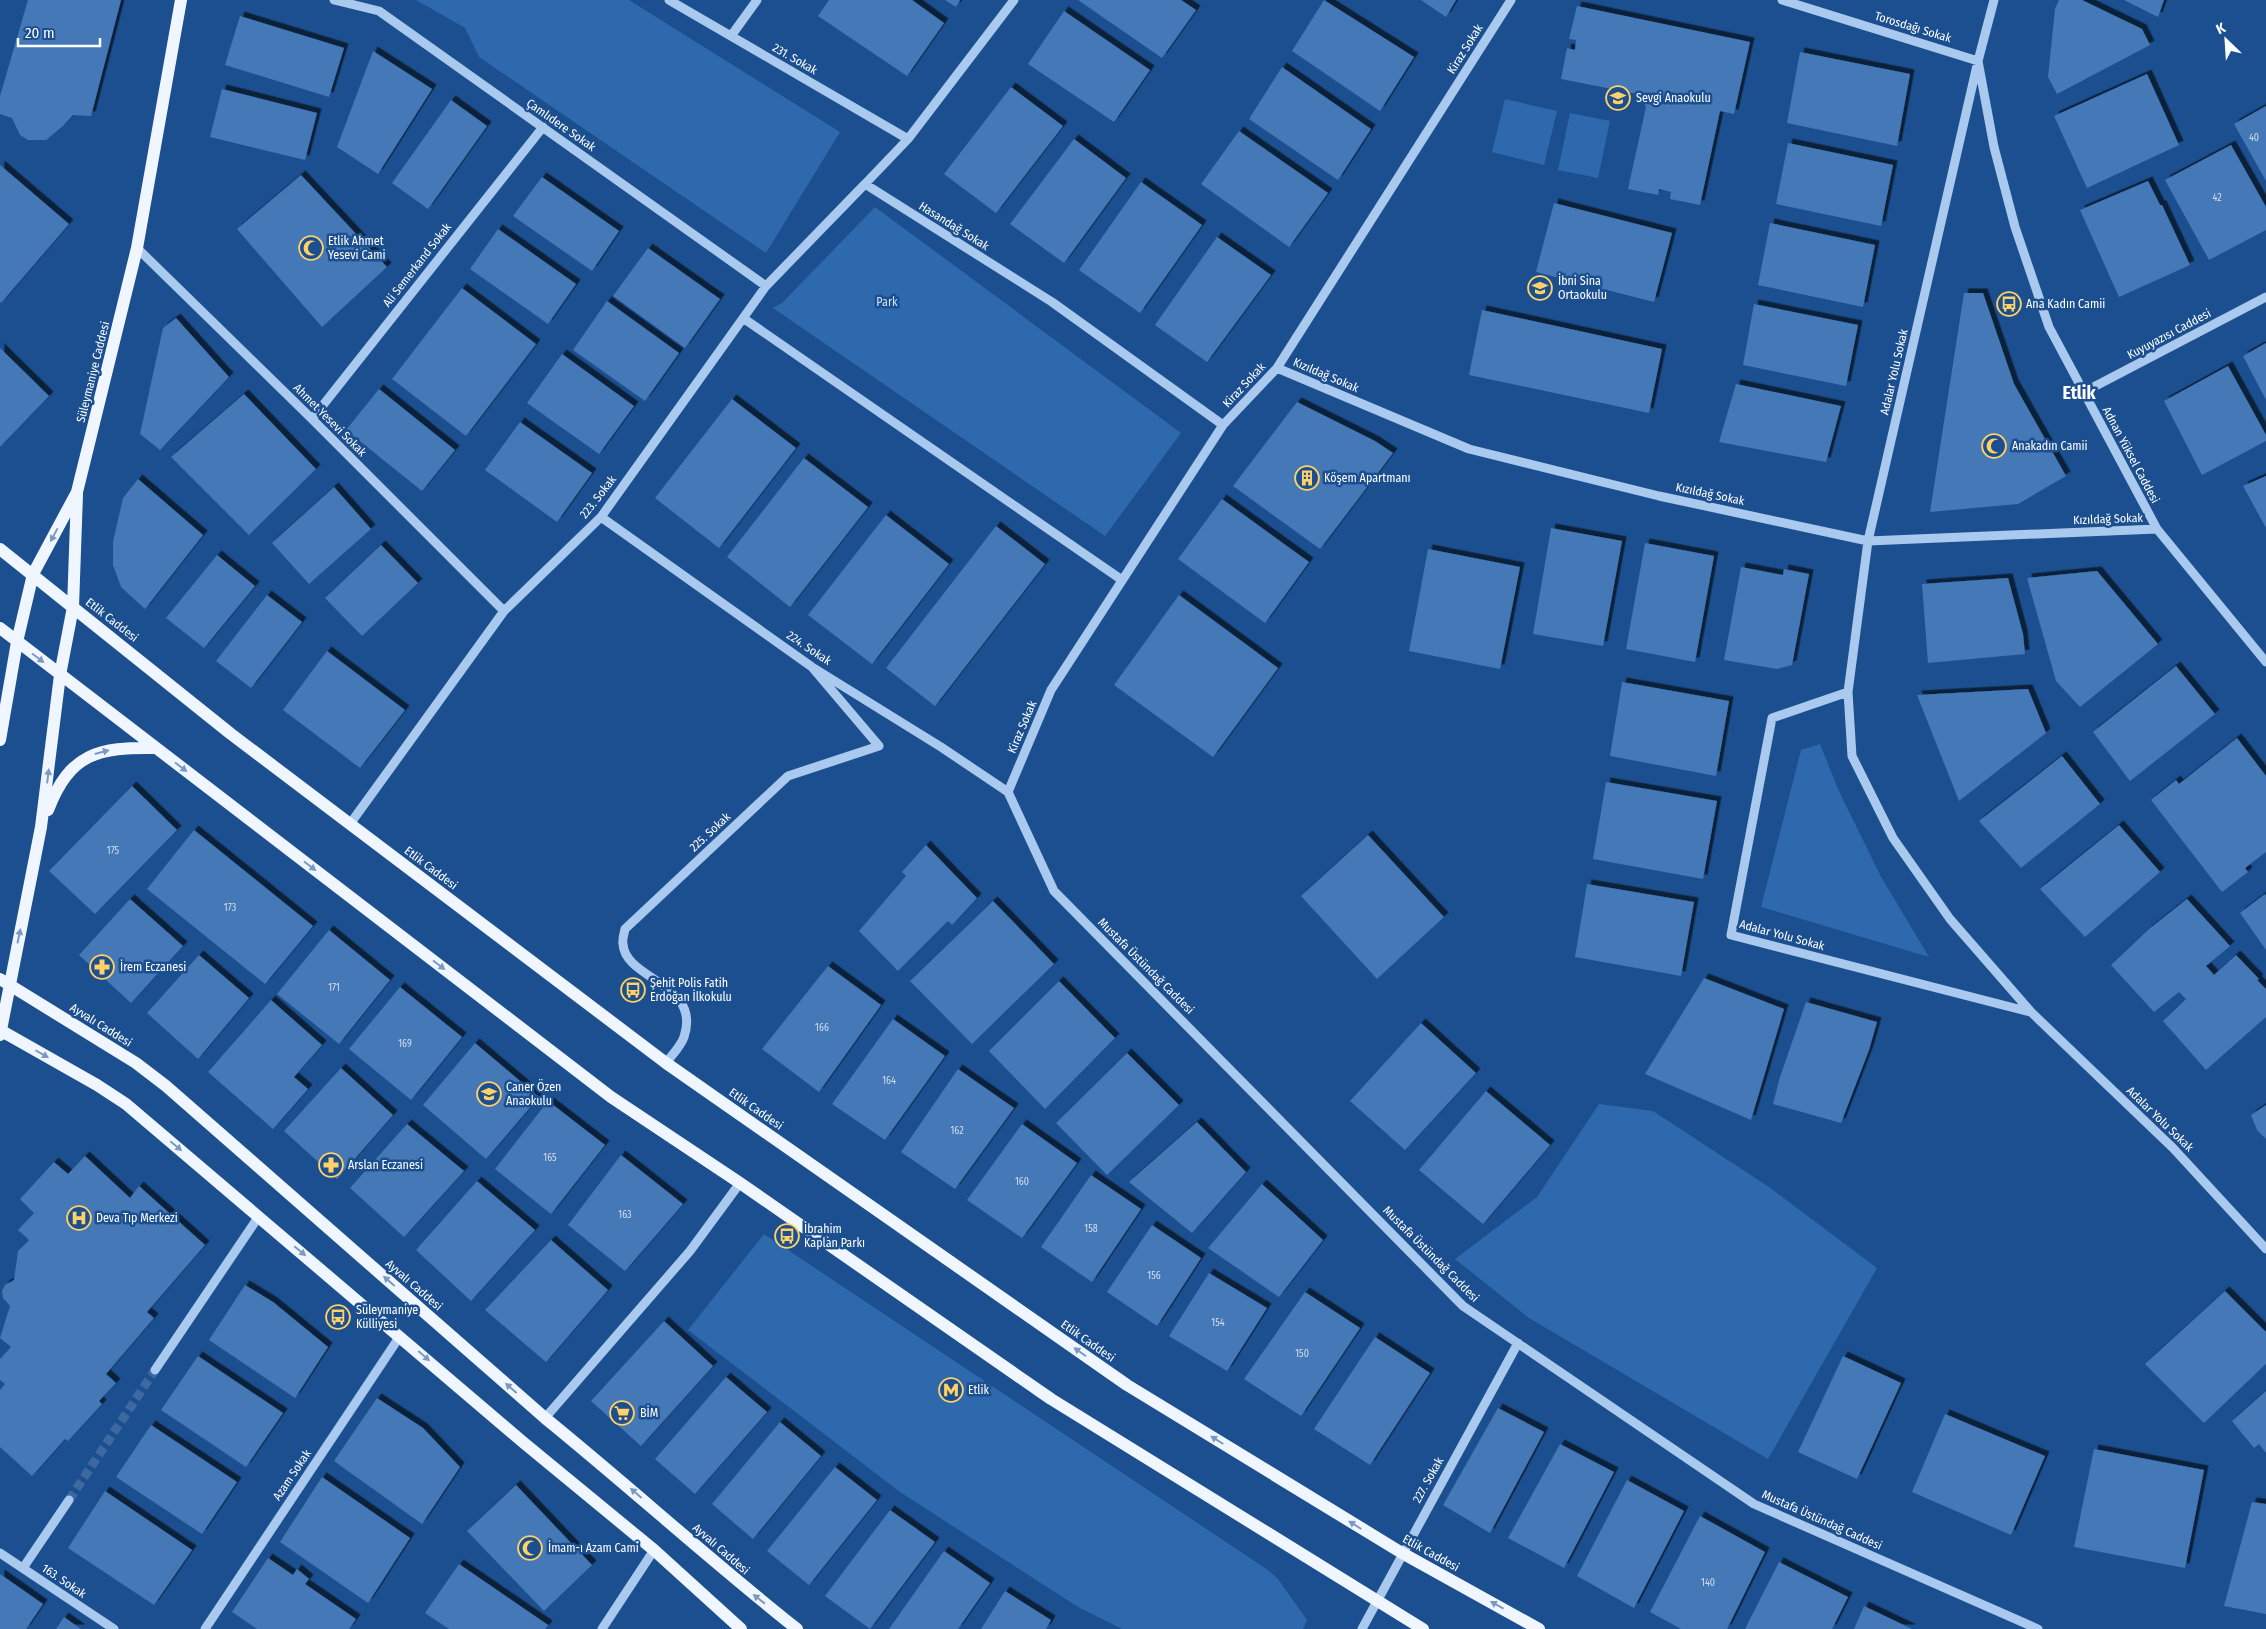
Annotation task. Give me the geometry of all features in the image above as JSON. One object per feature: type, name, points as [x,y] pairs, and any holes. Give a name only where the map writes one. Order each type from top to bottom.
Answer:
[{"type":"main road","name":"Süleymaniye Caddesi","points":[[0,740],[17,642],[33,574],[77,492],[137,248],[181,0]]},
{"type":"main road","points":[[77,492],[73,607],[60,675],[41,827],[4,981],[1,1032],[97,1085],[126,1104],[524,1443],[654,1550],[741,1629]]},
{"type":"main road","name":"Etlik Caddesi","points":[[0,549],[231,734],[666,1063],[1126,1385],[1402,1553],[1539,1629]]},
{"type":"main road","points":[[0,628],[611,1097],[740,1183],[1051,1399],[1423,1629]]},
{"type":"main road","points":[[41,827],[53,797],[68,774],[81,760],[102,751],[156,748]]},
{"type":"main road","name":"Ayvalı Caddesi","points":[[4,981],[136,1063],[166,1086],[545,1418],[751,1593],[797,1629]]},
{"type":"street","name":"Çamlıdere Sokak","points":[[334,0],[379,11],[766,286]]},
{"type":"street","name":"231. Sokak","points":[[669,0],[908,140]]},
{"type":"street","points":[[731,36],[757,0]]},
{"type":"street","points":[[865,184],[908,140],[1014,0]]},
{"type":"street","name":"Kiraz Sokak","points":[[1008,792],[1051,690],[1224,425],[1277,368],[1511,0]]},
{"type":"street","name":"Torosdağı Sokak","points":[[1782,0],[1978,61]]},
{"type":"street","name":"Adnan Yüksel Caddesi","points":[[1994,0],[1978,61],[1994,147],[2015,228],[2049,327],[2157,530],[2266,662]]},
{"type":"street","name":"Adalar Yolu Sokak","points":[[1978,61],[1868,541],[1848,692],[1852,756],[1893,838],[1950,919],[2031,1012],[2173,1148],[2266,1249]]},
{"type":"street","name":"Ali Semerkand Sokak","points":[[312,419],[543,127]]},
{"type":"street","name":"223. Sokak","points":[[350,824],[504,611],[600,517],[766,286],[865,184]]},
{"type":"street","name":"Hasandağ Sokak","points":[[865,184],[1052,302],[1224,425]]},
{"type":"street","name":"Ahmet Yesevi Sokak","points":[[137,248],[504,611]]},
{"type":"street","name":"Kuyuyazısı Caddesi","points":[[2084,392],[2266,297]]},
{"type":"street","points":[[743,318],[1122,580]]},
{"type":"street","name":"Kızıldağ Sokak","points":[[1277,368],[1469,449],[1659,496],[1868,541],[2157,530]]},
{"type":"street","name":"224. Sokak","points":[[600,517],[812,667],[941,747],[1008,792]]},
{"type":"street","name":"225. Sokak","points":[[666,1063],[684,1039],[688,1019],[676,995],[631,963],[623,946],[625,929],[788,776],[880,746],[812,667]]},
{"type":"street","name":"Adalar Yolu Sokak","points":[[1848,692],[1772,718],[1731,935],[2031,1012]]},
{"type":"street","name":"Mustafa Üstündağ Caddesi","points":[[1008,792],[1054,891],[1463,1306],[1754,1504],[2038,1629]]},
{"type":"street","points":[[545,1418],[690,1251],[740,1183]]},
{"type":"street","points":[[156,1370],[259,1216]]},
{"type":"street","name":"Azam Sokak","points":[[205,1629],[400,1336]]},
{"type":"street","name":"227. Sokak","points":[[1362,1629],[1518,1343]]},
{"type":"street","points":[[23,1568],[69,1500]]},
{"type":"street","points":[[602,1629],[654,1550]]},
{"type":"street","name":"163. Sokak","points":[[0,1553],[114,1629]]},
{"type":"green space","points":[[416,0],[629,0],[840,132],[766,253],[479,57],[465,28]]},
{"type":"green space","points":[[1505,99],[1557,111],[1544,165],[1492,152]]},
{"type":"green space","points":[[1570,113],[1610,121],[1598,178],[1558,170]]},
{"type":"green space","name":"Park","points":[[875,207],[1181,433],[1105,536],[773,308],[782,303]]},
{"type":"green space","points":[[1820,744],[1838,789],[1880,875],[1929,957],[1761,907],[1801,750]]},
{"type":"green space","points":[[1599,1104],[1653,1111],[1769,1187],[1877,1268],[1768,1459],[1529,1318],[1455,1259],[1537,1197]]},
{"type":"green space","points":[[764,1234],[1268,1570],[1278,1579],[1307,1620],[1303,1629],[1122,1629],[1078,1607],[900,1492],[688,1330]]},
{"type":"building","points":[[28,0],[121,0],[91,116],[73,115],[46,140],[28,140],[20,135],[12,118],[0,114],[0,96]]},
{"type":"building","points":[[829,0],[912,0],[944,23],[907,76],[818,16]]},
{"type":"building","points":[[945,0],[960,0],[956,7]]},
{"type":"building","points":[[1078,0],[1181,0],[1196,10],[1162,58]]},
{"type":"building","points":[[1324,0],[1414,57],[1380,111],[1292,51]]},
{"type":"building","points":[[1421,0],[1456,0],[1446,17]]},
{"type":"building","points":[[2059,0],[2082,0],[2142,29],[2150,45],[2057,94],[2048,77],[2055,9]]},
{"type":"building","points":[[2124,0],[2164,0],[2158,17]]},
{"type":"building","points":[[1577,6],[1750,42],[1734,114],[1720,111],[1700,205],[1670,199],[1671,192],[1659,189],[1658,195],[1628,189],[1646,107],[1637,94],[1561,79],[1567,48],[1575,50],[1576,40],[1569,39]]},
{"type":"building","points":[[1064,11],[1150,70],[1114,122],[1028,64]]},
{"type":"building","points":[[240,16],[344,48],[329,97],[225,65]]},
{"type":"building","points":[[373,51],[432,89],[378,174],[337,147]]},
{"type":"building","points":[[1800,52],[1910,74],[1897,146],[1787,123]]},
{"type":"building","points":[[1282,67],[1371,129],[1338,180],[1249,119]]},
{"type":"building","points":[[2147,74],[2179,145],[2087,188],[2054,116]]},
{"type":"building","points":[[1011,87],[1063,126],[996,213],[944,174]]},
{"type":"building","points":[[222,89],[317,113],[305,160],[210,137]]},
{"type":"building","points":[[451,100],[487,126],[428,209],[392,183]]},
{"type":"building","points":[[2266,106],[2266,181],[2234,124]]},
{"type":"building","points":[[1239,131],[1328,193],[1289,247],[1201,184]]},
{"type":"building","points":[[1074,139],[1126,178],[1064,263],[1010,224]]},
{"type":"building","points":[[1788,143],[1893,165],[1881,226],[1776,204]]},
{"type":"building","points":[[2231,145],[2266,207],[2266,230],[2209,260],[2165,180]]},
{"type":"building","points":[[0,165],[69,224],[1,303],[0,302]]},
{"type":"building","name":"Etlik Ahmet Yesevi Cami","points":[[301,175],[387,267],[322,327],[237,229]]},
{"type":"building","points":[[542,177],[619,231],[592,271],[513,216]]},
{"type":"building","points":[[2148,181],[2160,205],[2162,205],[2190,265],[2119,297],[2080,210]]},
{"type":"building","points":[[1141,182],[1202,225],[1140,313],[1079,270]]},
{"type":"building","points":[[1554,203],[1672,233],[1654,302],[1536,272]]},
{"type":"building","points":[[1770,223],[1875,245],[1863,307],[1758,285]]},
{"type":"building","points":[[498,229],[576,284],[548,324],[470,269]]},
{"type":"building","points":[[1217,237],[1271,275],[1207,362],[1155,325]]},
{"type":"building","points":[[648,248],[720,299],[685,348],[613,296]]},
{"type":"building","points":[[462,288],[536,344],[466,436],[392,379]]},
{"type":"building","name":"Anakadın Camii","points":[[1964,293],[1983,293],[2014,384],[2066,476],[2018,504],[1930,512]]},
{"type":"building","points":[[607,301],[679,353],[645,401],[573,350]]},
{"type":"building","points":[[1754,304],[1858,325],[1846,386],[1743,365]]},
{"type":"building","points":[[1482,310],[1662,349],[1649,413],[1469,375]]},
{"type":"building","points":[[176,318],[229,377],[160,450],[140,434],[163,328]]},
{"type":"building","points":[[2266,343],[2266,400],[2243,356]]},
{"type":"building","points":[[0,348],[49,396],[0,447]]},
{"type":"building","points":[[562,354],[634,406],[599,454],[527,403]]},
{"type":"building","points":[[2228,366],[2266,435],[2266,441],[2202,475],[2164,401]]},
{"type":"building","points":[[1736,384],[1841,406],[1826,462],[1719,442]]},
{"type":"building","points":[[379,389],[455,450],[422,491],[346,430]]},
{"type":"building","points":[[244,394],[316,469],[249,535],[171,457]]},
{"type":"building","points":[[732,399],[796,448],[719,548],[655,498]]},
{"type":"building","name":"Köşem Apartmanı","points":[[1297,402],[1375,441],[1393,453],[1320,549],[1233,486]]},
{"type":"building","points":[[520,422],[592,473],[557,522],[485,470]]},
{"type":"building","points":[[804,458],[868,507],[790,607],[727,557]]},
{"type":"building","points":[[2266,476],[2266,528],[2243,486]]},
{"type":"building","points":[[138,479],[203,535],[145,609],[121,587],[113,565],[113,542],[123,498]]},
{"type":"building","points":[[334,487],[371,529],[309,584],[272,543]]},
{"type":"building","points":[[1222,499],[1309,562],[1265,623],[1178,559]]},
{"type":"building","points":[[886,515],[949,564],[872,664],[808,615]]},
{"type":"building","points":[[996,526],[1045,564],[935,706],[886,668]]},
{"type":"building","points":[[1551,528],[1622,541],[1603,646],[1533,634]]},
{"type":"building","points":[[1645,543],[1714,556],[1695,662],[1626,649]]},
{"type":"building","points":[[381,545],[418,583],[362,636],[325,598]]},
{"type":"building","points":[[1428,549],[1520,567],[1500,669],[1409,651]]},
{"type":"building","points":[[217,555],[255,586],[204,648],[166,618]]},
{"type":"building","points":[[1741,567],[1783,575],[1784,569],[1809,574],[1792,665],[1777,669],[1724,660]]},
{"type":"building","points":[[2097,571],[2158,644],[2080,707],[2056,681],[2027,578]]},
{"type":"building","points":[[2008,578],[2023,634],[2025,654],[1928,663],[1922,584]]},
{"type":"building","points":[[267,595],[302,622],[251,688],[216,661]]},
{"type":"building","points":[[1179,595],[1278,668],[1213,757],[1114,685]]},
{"type":"building","points":[[327,651],[405,710],[360,768],[283,710]]},
{"type":"building","points":[[2176,666],[2215,714],[2130,781],[2093,732]]},
{"type":"building","points":[[1622,682],[1729,701],[1716,776],[1610,756]]},
{"type":"building","points":[[2028,689],[2046,733],[1959,801],[1917,695]]},
{"type":"building","points":[[2237,738],[2266,776],[2266,852],[2245,868],[2248,872],[2222,892],[2151,800],[2176,780],[2179,784]]},
{"type":"building","points":[[2062,756],[2100,804],[2021,868],[1979,821]]},
{"type":"building","points":[[1606,782],[1717,801],[1703,879],[1593,859]]},
{"type":"building","points":[[132,786],[177,830],[95,914],[49,871]]},
{"type":"building","points":[[2119,825],[2160,872],[2085,937],[2040,889]]},
{"type":"building","points":[[194,830],[313,926],[265,984],[147,889]]},
{"type":"building","points":[[1368,835],[1444,917],[1377,979],[1301,896]]},
{"type":"building","points":[[926,845],[977,898],[952,925],[948,921],[898,971],[859,931],[906,876],[902,872]]},
{"type":"building","points":[[1587,884],[1694,902],[1681,976],[1575,957]]},
{"type":"building","points":[[2265,894],[2266,896],[2266,950],[2240,913]]},
{"type":"building","points":[[130,899],[183,946],[131,1003],[79,955]]},
{"type":"building","points":[[2187,899],[2230,946],[2206,966],[2214,975],[2236,955],[2266,989],[2266,1017],[2206,1070],[2163,1021],[2186,999],[2179,992],[2154,1012],[2111,965],[2149,929]]},
{"type":"building","points":[[993,901],[1054,964],[972,1044],[910,981]]},
{"type":"building","points":[[329,930],[390,980],[339,1044],[277,994]]},
{"type":"building","points":[[199,955],[249,998],[198,1059],[147,1013]]},
{"type":"building","points":[[828,966],[881,1005],[819,1092],[762,1049]]},
{"type":"building","points":[[1704,978],[1784,1009],[1751,1120],[1645,1074]]},
{"type":"building","points":[[1059,981],[1115,1038],[1045,1109],[989,1051]]},
{"type":"building","points":[[400,987],[462,1037],[411,1100],[349,1049]]},
{"type":"building","points":[[271,1000],[322,1045],[294,1077],[308,1089],[273,1129],[208,1072]]},
{"type":"building","points":[[1806,1002],[1877,1022],[1869,1050],[1841,1123],[1773,1104],[1780,1077]]},
{"type":"building","points":[[893,1019],[945,1056],[885,1140],[832,1104]]},
{"type":"building","points":[[1421,1023],[1476,1073],[1405,1150],[1350,1101]]},
{"type":"building","points":[[475,1043],[539,1097],[486,1159],[423,1105]]},
{"type":"building","points":[[1127,1053],[1179,1105],[1107,1175],[1056,1123]]},
{"type":"building","points":[[341,1068],[393,1115],[337,1179],[284,1131]]},
{"type":"building","points":[[958,1069],[1014,1108],[955,1189],[901,1152]]},
{"type":"building","points":[[1486,1091],[1550,1145],[1483,1224],[1419,1170]]},
{"type":"building","points":[[548,1101],[605,1145],[551,1214],[495,1169]]},
{"type":"building","points":[[2266,1105],[2266,1139],[2257,1130],[2251,1115]]},
{"type":"building","points":[[1197,1122],[1246,1172],[1192,1233],[1129,1182]]},
{"type":"building","points":[[407,1124],[464,1171],[404,1237],[350,1188]]},
{"type":"building","points":[[1022,1124],[1077,1163],[1022,1238],[967,1200]]},
{"type":"building","points":[[621,1155],[683,1204],[625,1271],[568,1225]]},
{"type":"building","points":[[85,1156],[130,1198],[139,1186],[205,1245],[147,1312],[154,1318],[106,1374],[116,1383],[99,1401],[102,1404],[68,1441],[65,1439],[32,1476],[0,1447],[0,1390],[5,1384],[0,1380],[0,1359],[11,1347],[0,1338],[10,1306],[3,1298],[2,1291],[5,1285],[14,1280],[18,1251],[29,1240],[18,1230],[34,1213],[20,1199],[54,1162],[68,1174]]},
{"type":"building","points":[[1091,1175],[1141,1209],[1092,1282],[1041,1247]]},
{"type":"building","points":[[477,1181],[535,1230],[471,1301],[416,1250]]},
{"type":"building","points":[[1262,1184],[1323,1240],[1279,1297],[1208,1248]]},
{"type":"building","points":[[1152,1225],[1201,1258],[1157,1326],[1107,1292]]},
{"type":"building","points":[[551,1240],[608,1290],[546,1362],[485,1310]]},
{"type":"building","points":[[1209,1273],[1267,1308],[1227,1371],[1169,1336]]},
{"type":"building","points":[[245,1285],[273,1302],[328,1347],[295,1398],[209,1340]]},
{"type":"building","points":[[2225,1291],[2266,1332],[2266,1364],[2204,1423],[2145,1364]]},
{"type":"building","points":[[1305,1292],[1360,1328],[1301,1416],[1244,1379]]},
{"type":"building","points":[[664,1321],[713,1366],[641,1446],[591,1401]]},
{"type":"building","points":[[1375,1337],[1430,1373],[1370,1465],[1314,1429]]},
{"type":"building","points":[[198,1356],[283,1413],[246,1467],[161,1410]]},
{"type":"building","points":[[1843,1356],[1901,1383],[1857,1479],[1798,1452]]},
{"type":"building","points":[[726,1377],[767,1412],[695,1494],[655,1459]]},
{"type":"building","points":[[2266,1391],[2266,1453],[2259,1444],[2254,1448],[2232,1421]]},
{"type":"building","points":[[377,1398],[423,1428],[460,1467],[422,1524],[334,1461]]},
{"type":"building","points":[[1498,1408],[1544,1432],[1490,1533],[1443,1505]]},
{"type":"building","points":[[1945,1414],[2045,1456],[2011,1535],[1912,1492]]},
{"type":"building","points":[[780,1422],[821,1456],[753,1539],[712,1504]]},
{"type":"building","points":[[151,1425],[237,1482],[202,1534],[116,1477]]},
{"type":"building","points":[[1560,1444],[1614,1472],[1564,1568],[1508,1538]]},
{"type":"building","points":[[2094,1449],[2204,1470],[2185,1568],[2074,1547]]},
{"type":"building","points":[[835,1467],[877,1500],[809,1585],[767,1551]]},
{"type":"building","points":[[322,1477],[410,1538],[368,1603],[280,1542]]},
{"type":"building","points":[[1627,1480],[1684,1511],[1634,1608],[1577,1576]]},
{"type":"building","name":"İmam-ı Azam Cami","points":[[516,1485],[592,1565],[544,1611],[467,1531]]},
{"type":"building","points":[[105,1491],[192,1550],[154,1605],[68,1548]]},
{"type":"building","points":[[2252,1502],[2266,1504],[2266,1614],[2224,1606]]},
{"type":"building","points":[[890,1510],[935,1542],[870,1629],[825,1596]]},
{"type":"building","points":[[1700,1516],[1765,1552],[1727,1629],[1681,1629],[1650,1612]]},
{"type":"building","points":[[944,1551],[990,1583],[958,1629],[889,1629]]},
{"type":"building","points":[[268,1558],[293,1575],[297,1569],[309,1579],[305,1584],[356,1619],[349,1629],[257,1629],[232,1612]]},
{"type":"building","points":[[1779,1562],[1848,1597],[1832,1629],[1745,1629]]},
{"type":"building","points":[[459,1564],[548,1625],[545,1629],[449,1629],[425,1613]]},
{"type":"building","points":[[0,1574],[43,1604],[26,1629],[0,1629]]},
{"type":"building","points":[[1005,1591],[1051,1620],[1046,1629],[981,1629]]},
{"type":"building","points":[[1864,1606],[1912,1629],[1854,1629]]},
{"type":"building","points":[[64,1617],[81,1629],[56,1629]]},
{"type":"tunnel","points":[[69,1500],[155,1370]]},
{"type":"place","name":"Sevgi Anaokulu","points":[[1618,98]]},
{"type":"place","name":"Etlik Ahmet Yesevi Cami","points":[[311,248]]},
{"type":"place","name":"İbni Sina Ortaokulu","points":[[1540,288]]},
{"type":"place","name":"Ana Kadın Camii","points":[[2009,304]]},
{"type":"place","name":"Anakadın Camii","points":[[1994,446]]},
{"type":"place","name":"Köşem Apartmanı","points":[[1307,478]]},
{"type":"place","name":"İrem Eczanesi","points":[[102,967]]},
{"type":"place","name":"Şehit Polis Fatih Erdoğan İlkokulu","points":[[633,990]]},
{"type":"place","name":"Caner Özen Anaokulu","points":[[489,1094]]},
{"type":"place","name":"Arslan Eczanesi","points":[[331,1165]]},
{"type":"place","name":"Deva Tıp Merkezi","points":[[79,1218]]},
{"type":"place","name":"İbrahim Kaplan Parkı","points":[[787,1236]]},
{"type":"place","name":"Süleymaniye Külliyesi","points":[[338,1317]]},
{"type":"place","name":"Etlik","points":[[951,1390]]},
{"type":"place","name":"BİM","points":[[622,1413]]},
{"type":"place","name":"İmam-ı Azam Cami","points":[[530,1548]]},
{"type":"district","name":"Etlik","points":[[2079,393]]}]
